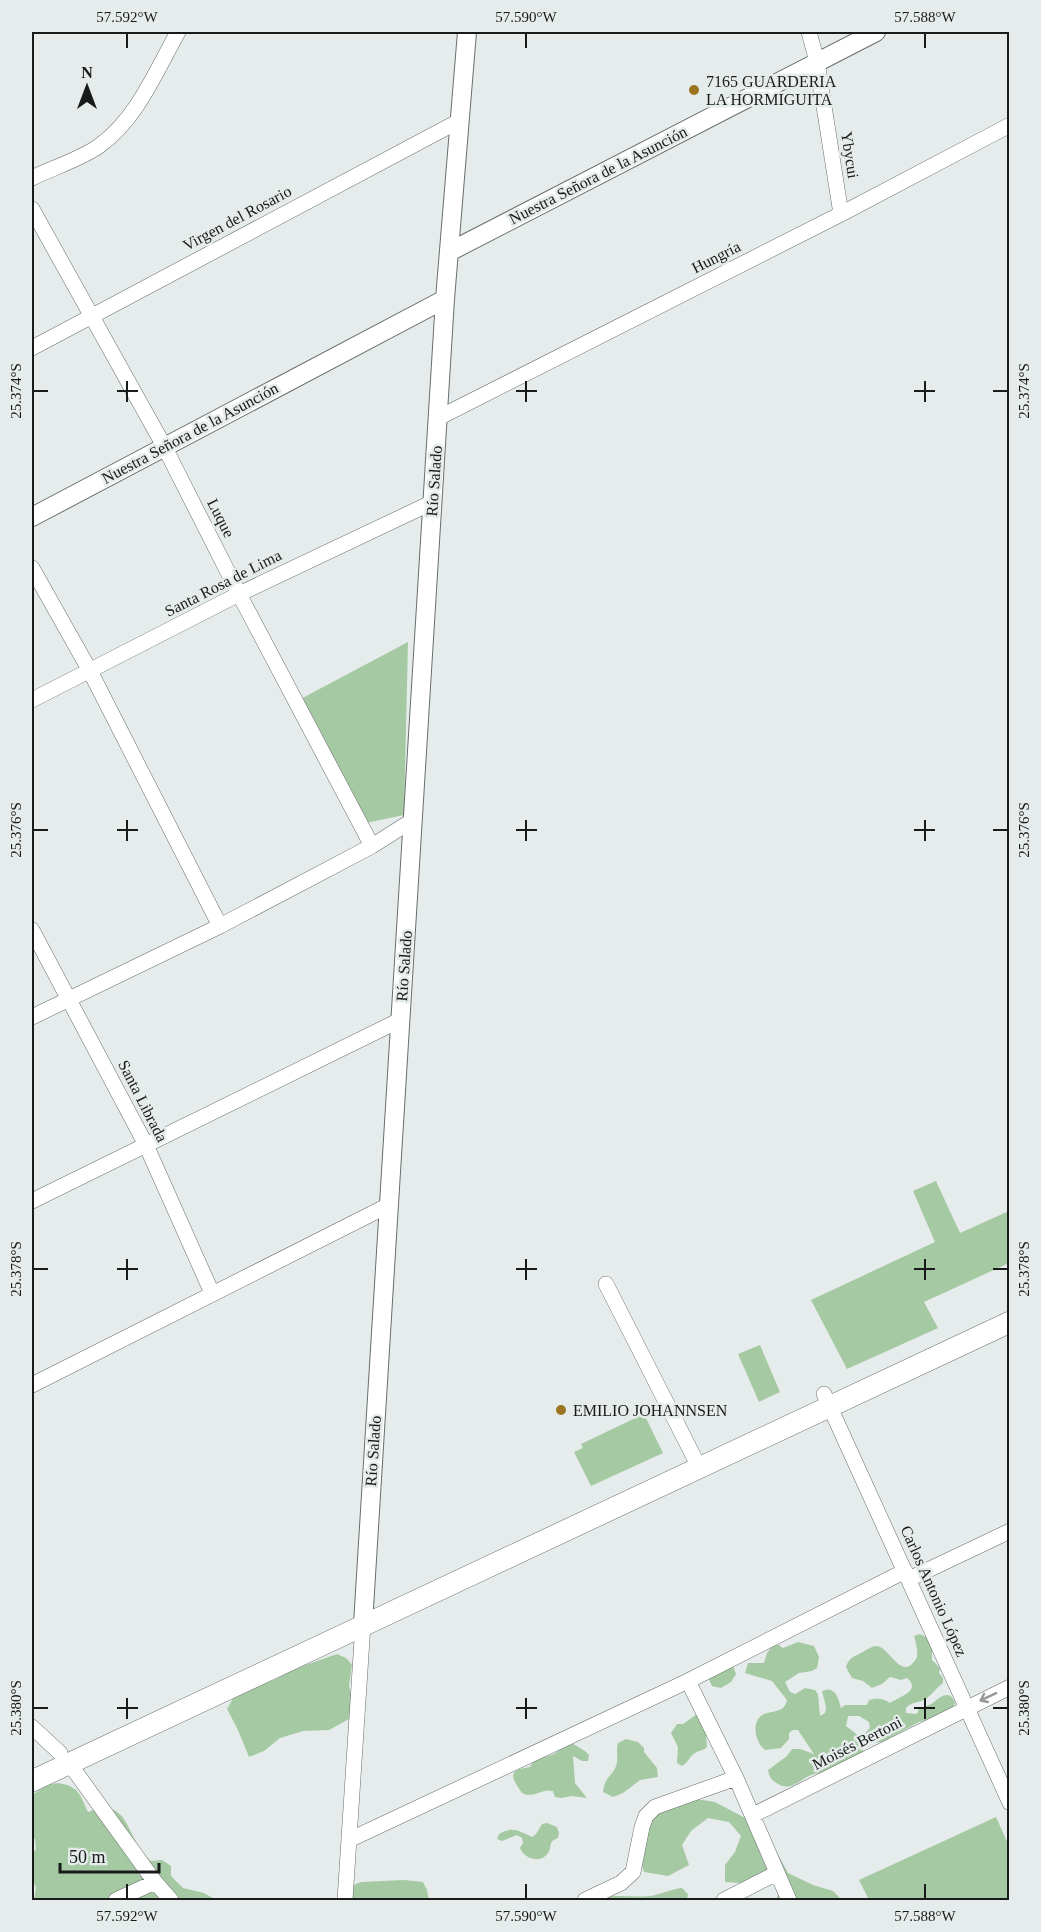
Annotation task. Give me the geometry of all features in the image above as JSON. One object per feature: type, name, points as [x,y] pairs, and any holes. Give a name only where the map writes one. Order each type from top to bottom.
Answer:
[{"type":"main road","points":[[32,1781],[65,1758],[696,1461],[999,1322],[1010,1307]]},
{"type":"main road","points":[[32,1767],[65,1758]]},
{"type":"street","points":[[32,178],[97,147],[116,133],[132,113],[178,32]]},
{"type":"street","name":"Río Salado","points":[[345,1900],[445,299],[466,32]]},
{"type":"street","name":"Ybycui","points":[[809,32],[817,62],[841,214]]},
{"type":"street","name":"Nuestra Señora de la Asunción","points":[[449,252],[876,32]]},
{"type":"street","name":"Virgen del Rosario","points":[[32,348],[459,121]]},
{"type":"street","name":"Hungría","points":[[438,418],[841,214],[1010,125]]},
{"type":"street","name":"Luque","points":[[32,209],[164,446],[372,846]]},
{"type":"street","name":"Nuestra Señora de la Asunción","points":[[32,517],[445,299]]},
{"type":"street","name":"Santa Rosa de Lima","points":[[32,700],[239,594],[432,502]]},
{"type":"street","points":[[32,568],[90,671],[220,926]]},
{"type":"street","points":[[32,1017],[220,926],[372,846],[413,820]]},
{"type":"street","name":"Santa Librada","points":[[32,930],[146,1145],[212,1293]]},
{"type":"street","points":[[32,1201],[400,1020]]},
{"type":"street","points":[[32,1385],[389,1205]]},
{"type":"street","points":[[606,1284],[696,1461]]},
{"type":"street","name":"Carlos Antonio López","points":[[827,1400],[1010,1803]]},
{"type":"street","points":[[349,1840],[688,1681],[907,1575],[1010,1531]]},
{"type":"street","points":[[688,1681],[736,1778],[789,1900]]},
{"type":"street","name":"Moisés Bertoni","points":[[753,1815],[967,1707],[1010,1688]]},
{"type":"street","points":[[32,1727],[65,1758],[155,1882],[171,1900]]},
{"type":"street","points":[[585,1900],[621,1883],[633,1872],[642,1827],[646,1816],[655,1807],[736,1778]]},
{"type":"street","points":[[724,1900],[777,1873]]},
{"type":"street","points":[[116,1900],[155,1882]]},
{"type":"green space","points":[[408,642],[404,815],[361,824],[295,702]]},
{"type":"green space","points":[[936,1181],[960,1233],[1009,1211],[1009,1263],[924,1302],[938,1328],[847,1369],[811,1300],[935,1242],[913,1191]]},
{"type":"green space","points":[[760,1345],[780,1392],[759,1402],[738,1354]]},
{"type":"green space","points":[[644,1414],[663,1453],[591,1486],[574,1452],[583,1448],[581,1444]]},
{"type":"green space","points":[[920,1634],[930,1639],[932,1660],[940,1668],[939,1673],[943,1678],[943,1683],[924,1700],[908,1706],[906,1713],[917,1714],[919,1709],[945,1695],[951,1696],[955,1703],[952,1709],[919,1722],[882,1742],[870,1743],[866,1737],[866,1732],[870,1728],[869,1722],[859,1716],[848,1716],[846,1726],[859,1736],[863,1751],[860,1756],[788,1787],[772,1780],[768,1770],[787,1756],[792,1749],[814,1754],[798,1730],[789,1733],[789,1739],[781,1748],[765,1750],[762,1747],[755,1728],[758,1719],[765,1714],[780,1710],[787,1700],[772,1681],[745,1673],[748,1663],[764,1663],[773,1645],[783,1648],[798,1642],[814,1646],[819,1657],[817,1668],[799,1673],[785,1682],[790,1692],[795,1694],[805,1688],[815,1690],[818,1694],[820,1716],[825,1713],[826,1707],[822,1691],[833,1691],[841,1708],[845,1705],[867,1705],[869,1700],[875,1699],[883,1699],[890,1703],[908,1693],[912,1687],[907,1678],[901,1680],[890,1677],[882,1684],[872,1688],[863,1681],[852,1678],[846,1667],[852,1658],[876,1646],[886,1651],[901,1666],[911,1665],[917,1657],[914,1636]]},
{"type":"green space","points":[[337,1654],[346,1658],[352,1665],[349,1686],[352,1698],[349,1719],[329,1730],[303,1731],[280,1738],[264,1751],[249,1757],[227,1709],[235,1695],[257,1684],[274,1680],[297,1668]]},
{"type":"green space","points":[[733,1666],[736,1674],[731,1682],[721,1688],[712,1686],[708,1677]]},
{"type":"green space","points":[[697,1714],[717,1739],[706,1736],[707,1747],[691,1756],[682,1766],[677,1763],[678,1747],[671,1733],[677,1724],[683,1724]]},
{"type":"green space","points":[[626,1739],[638,1742],[644,1748],[644,1752],[657,1768],[658,1777],[640,1780],[623,1793],[613,1797],[603,1792],[604,1786],[616,1766],[618,1743]]},
{"type":"green space","points":[[570,1742],[589,1755],[588,1761],[582,1761],[573,1756],[575,1783],[587,1798],[555,1797],[553,1791],[549,1790],[530,1795],[522,1793],[515,1783],[514,1772],[530,1767],[537,1759],[554,1754]]},
{"type":"green space","points":[[58,1783],[75,1789],[88,1812],[107,1808],[120,1814],[139,1848],[151,1861],[162,1860],[171,1866],[171,1876],[183,1888],[204,1893],[216,1900],[34,1900],[36,1887],[32,1879],[32,1854],[36,1849],[35,1839],[32,1839],[32,1795],[47,1785]]},
{"type":"green space","points":[[689,1798],[715,1802],[764,1828],[788,1873],[813,1885],[833,1891],[842,1900],[776,1900],[781,1887],[776,1878],[755,1884],[725,1882],[725,1865],[735,1852],[741,1836],[729,1822],[708,1818],[691,1831],[682,1845],[689,1865],[668,1876],[644,1872],[639,1858],[641,1822]]},
{"type":"green space","points":[[996,1817],[1009,1846],[1009,1900],[869,1900],[859,1880]]},
{"type":"green space","points":[[547,1823],[557,1827],[559,1833],[558,1838],[551,1843],[548,1853],[541,1858],[533,1859],[525,1855],[520,1848],[523,1843],[522,1838],[517,1835],[502,1841],[497,1839],[499,1834],[512,1830],[532,1837],[542,1824]]},
{"type":"green space","points":[[404,1880],[423,1882],[429,1900],[351,1900],[346,1888],[361,1882]]},
{"type":"green space","points":[[682,1888],[688,1894],[687,1900],[581,1900],[608,1896],[651,1896]]},
{"type":"place","name":"7165 GUARDERIA LA HORMIGUITA","points":[[694,90]]},
{"type":"place","name":"EMILIO JOHANNSEN","points":[[561,1410]]}]
